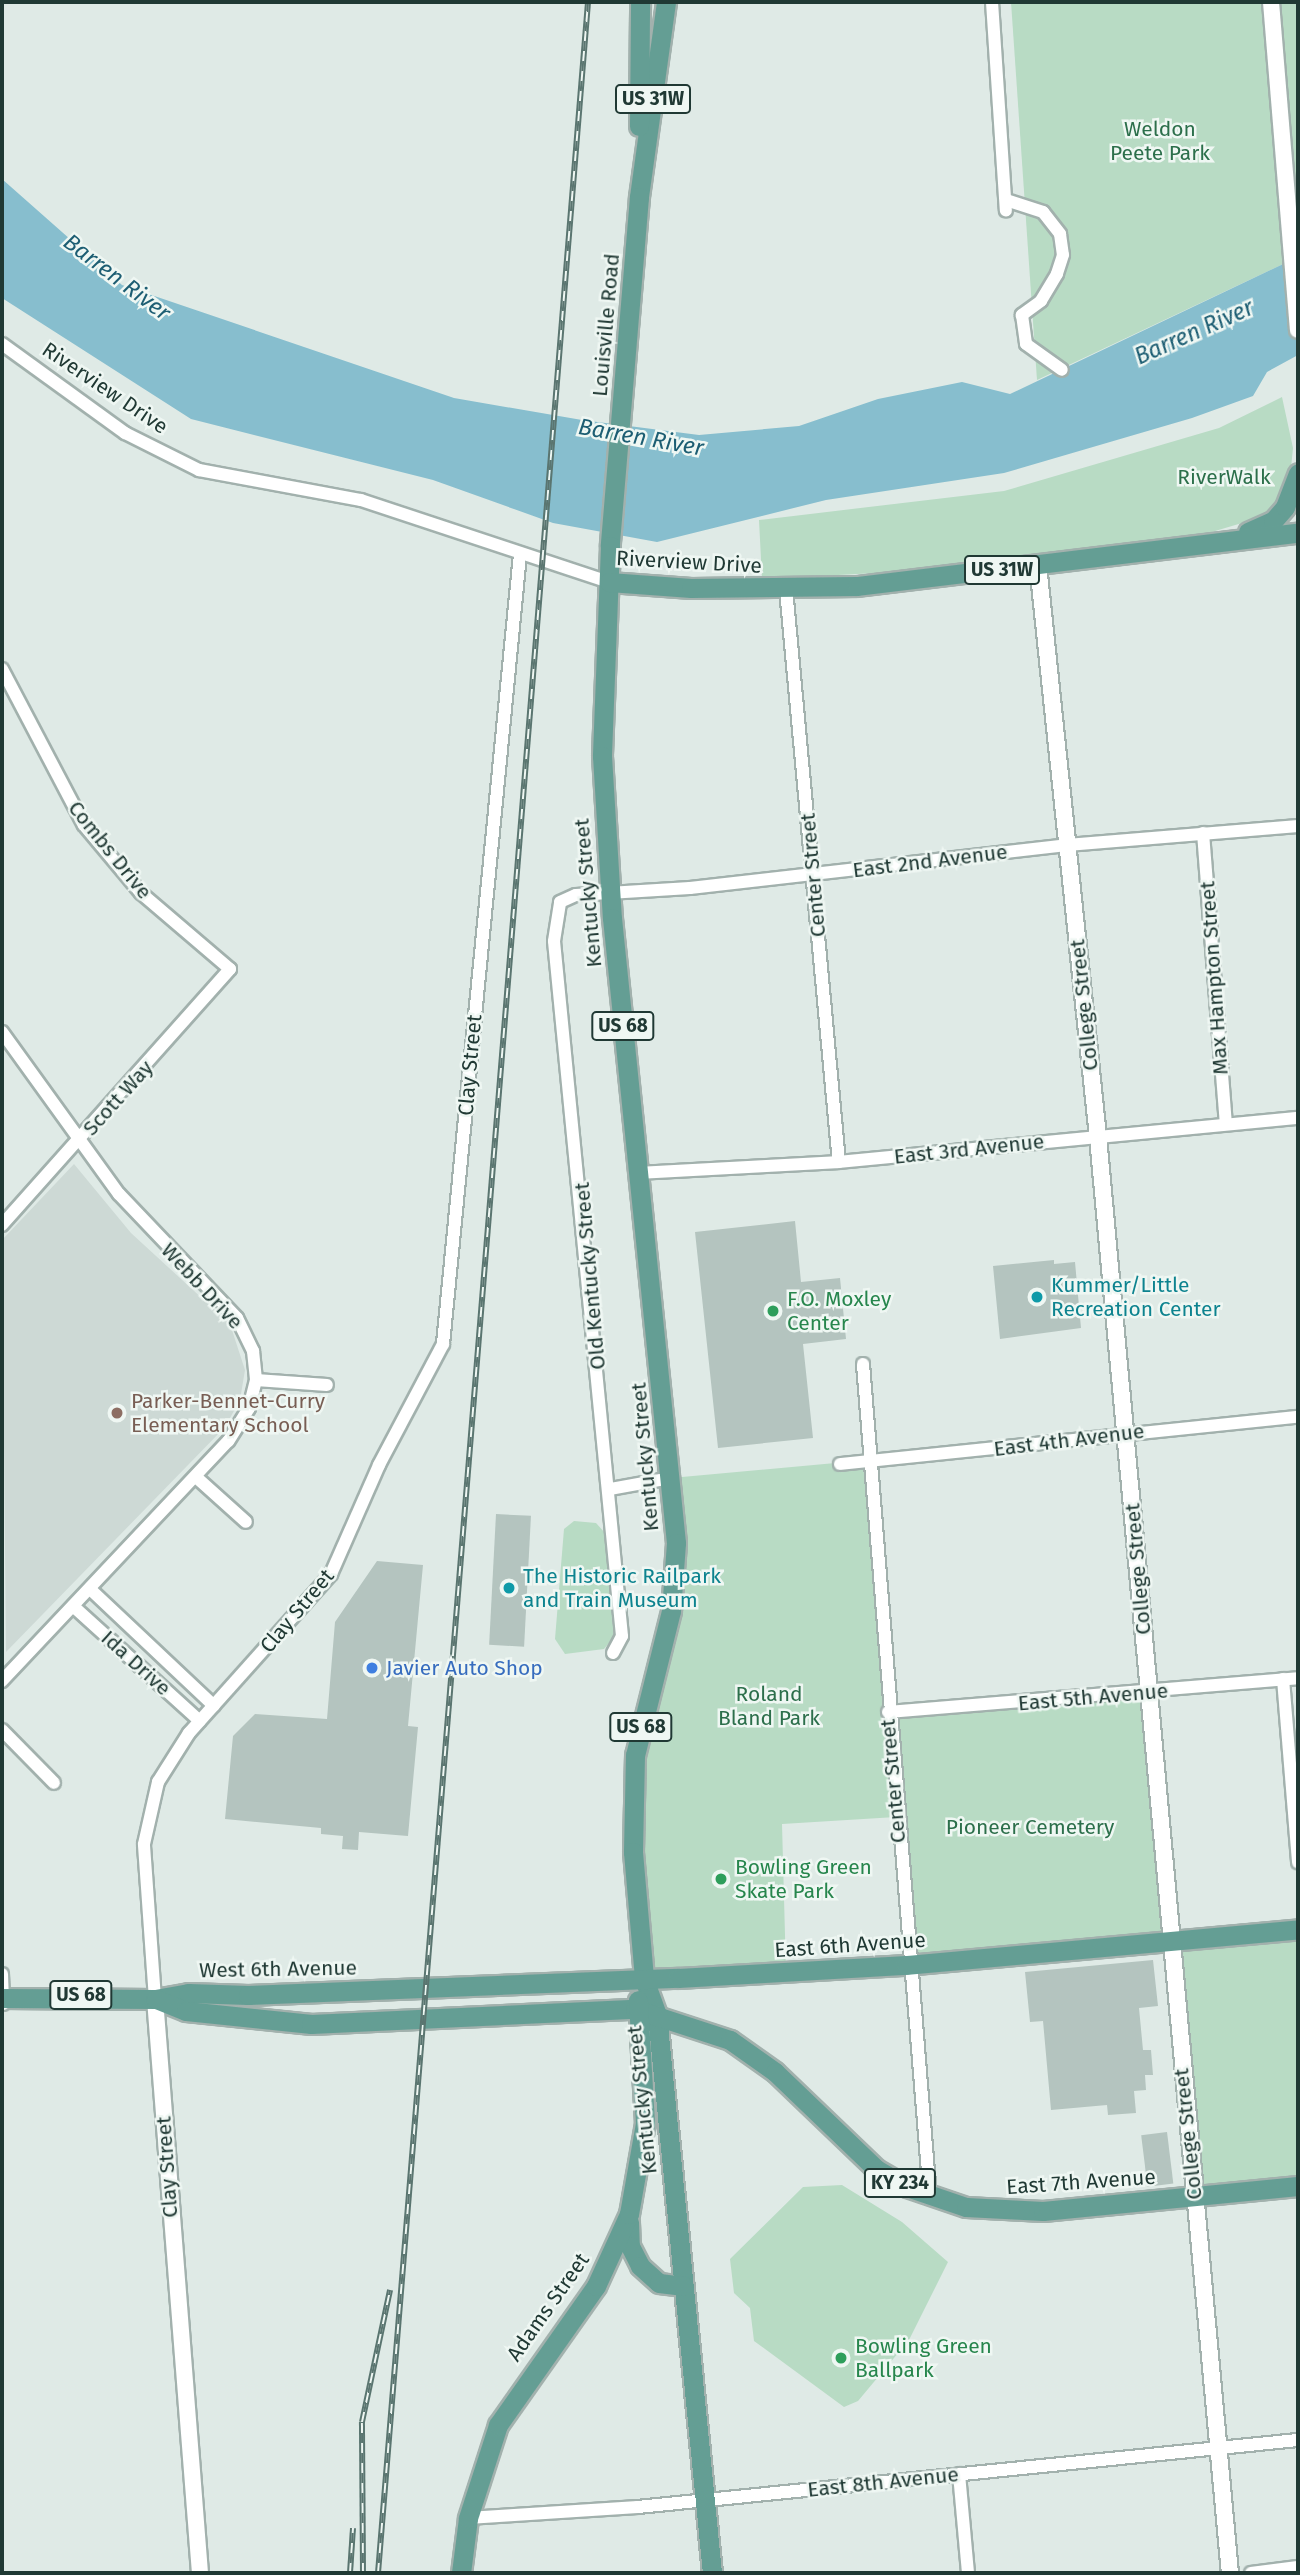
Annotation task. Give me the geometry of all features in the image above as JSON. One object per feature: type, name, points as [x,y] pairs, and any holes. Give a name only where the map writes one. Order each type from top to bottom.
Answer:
[{"type":"main road","name":"Louisville Road","points":[[639,197],[640,2]]},
{"type":"main road","name":"Louisville Road","points":[[609,582],[639,197],[666,2]]},
{"type":"main road","points":[[1217,542],[1273,521],[1294,491],[1298,473]]},
{"type":"main road","name":"Riverview Drive","points":[[609,582],[786,589],[1038,565],[1298,533]]},
{"type":"main road","name":"Kentucky Street","points":[[609,582],[602,737],[610,894],[671,1478],[673,1600],[638,1738],[632,1786],[644,1979],[657,2015],[712,2573]]},
{"type":"main road","name":"East 6th Avenue","points":[[402,1989],[908,1965],[1298,1928]]},
{"type":"main road","name":"Adams Street","points":[[461,2573],[468,2518],[480,2469],[505,2413],[596,2286],[629,2214],[645,2123],[635,2009],[644,1979]]},
{"type":"main road","name":"West 6th Avenue","points":[[3,2001],[155,1999],[188,1993],[402,1989]]},
{"type":"main road","name":"West 6th Avenue","points":[[155,1999],[186,2011],[311,2024],[407,2017],[635,2009]]},
{"type":"main road","name":"East 7th Avenue","points":[[635,2009],[704,2029],[752,2053],[876,2169],[930,2197],[1011,2212],[1298,2186]]},
{"type":"main road","points":[[629,2214],[630,2246],[640,2266],[664,2285],[684,2286]]},
{"type":"street","points":[[992,2],[1006,206],[1043,212],[1060,234],[1063,255],[1057,274],[1041,301],[1022,315],[1026,344],[1062,370]]},
{"type":"street","points":[[1271,2],[1298,330]]},
{"type":"street","name":"Riverview Drive","points":[[2,344],[125,433],[174,460],[225,477],[374,503],[520,555],[609,582]]},
{"type":"street","name":"Clay Street","points":[[200,2573],[155,1999],[145,1821],[166,1767],[200,1721],[331,1574],[379,1465],[443,1344],[520,555]]},
{"type":"street","name":"College Street","points":[[1038,565],[1098,1137],[1230,2573]]},
{"type":"street","name":"Center Street","points":[[786,589],[839,1161]]},
{"type":"street","name":"Combs Drive","points":[[2,669],[84,825],[141,893],[230,969]]},
{"type":"street","name":"East 2nd Avenue","points":[[563,899],[1068,845],[1298,826]]},
{"type":"street","name":"Max Hampton Street","points":[[1203,833],[1226,1124]]},
{"type":"street","name":"Old Kentucky Street","points":[[563,899],[554,915],[554,941],[610,1489],[622,1636],[613,1653]]},
{"type":"street","name":"Scott Way","points":[[2,1225],[80,1141],[230,969]]},
{"type":"street","name":"Webb Drive","points":[[2,1032],[80,1141],[144,1223],[237,1318],[253,1351],[256,1380],[242,1421],[196,1477],[2,1681]]},
{"type":"street","name":"East 3rd Avenue","points":[[639,1172],[839,1161],[1298,1118]]},
{"type":"street","name":"Center Street","points":[[863,1364],[868,1460],[908,1965],[930,2197]]},
{"type":"street","points":[[256,1380],[327,1385]]},
{"type":"street","name":"East 4th Avenue","points":[[840,1464],[1298,1417]]},
{"type":"street","points":[[196,1477],[246,1522]]},
{"type":"street","points":[[610,1489],[671,1478]]},
{"type":"street","name":"Ida Drive","points":[[90,1589],[214,1706]]},
{"type":"street","name":"Ida Drive","points":[[73,1606],[200,1721]]},
{"type":"street","name":"East 5th Avenue","points":[[888,1712],[1298,1678]]},
{"type":"street","points":[[1283,1679],[1298,1862]]},
{"type":"street","points":[[2,1730],[54,1783]]},
{"type":"street","points":[[2,1974],[3,2001]]},
{"type":"street","name":"East 8th Avenue","points":[[468,2518],[705,2500],[1298,2440]]},
{"type":"street","points":[[959,2474],[968,2573]]},
{"type":"street","points":[[1251,2573],[1298,2567]]},
{"type":"shaded area","name":"Parker-Bennet-Curry Elementary School","points":[[74,1164],[131,1233],[230,1324],[245,1370],[240,1400],[225,1427],[6,1652],[2,1240]]},
{"type":"green space","name":"Weldon Peete Park","points":[[1011,2],[1298,2],[1298,257],[1037,380]]},
{"type":"green space","name":"RiverWalk","points":[[1282,397],[1293,448],[1289,488],[1274,512],[1205,534],[914,571],[762,579],[759,520],[1004,491],[1219,428]]},
{"type":"green space","name":"Roland Bland Park","points":[[868,1460],[887,1712],[1148,1691],[1170,1941],[906,1965],[896,1817],[782,1824],[786,1972],[644,1979],[632,1786],[666,1635],[671,1478]]},
{"type":"green space","points":[[574,1521],[596,1523],[605,1533],[614,1637],[604,1649],[565,1654],[555,1639],[564,1529]]},
{"type":"green space","points":[[1298,1929],[1298,2187],[1195,2197],[1170,1941]]},
{"type":"green space","points":[[842,2185],[902,2222],[948,2262],[909,2340],[858,2401],[844,2407],[754,2341],[750,2308],[734,2293],[730,2259],[803,2187]]},
{"type":"water","name":"Barren River","points":[[2,179],[122,285],[454,398],[582,420],[699,435],[799,426],[878,399],[962,382],[1010,394],[1298,257],[1298,355],[1267,372],[1253,396],[1192,418],[1004,473],[826,500],[657,542],[553,523],[433,480],[191,419],[2,298]]},
{"type":"building","name":"F.O. Moxley Center","points":[[795,1221],[801,1282],[840,1278],[846,1339],[803,1344],[813,1438],[718,1448],[695,1232]]},
{"type":"building","name":"Kummer/Little Recreation Center","points":[[1054,1260],[1054,1264],[1075,1262],[1081,1328],[1000,1339],[993,1266]]},
{"type":"building","name":"The Historic Railpark and Train Museum","points":[[496,1514],[531,1516],[524,1647],[489,1645]]},
{"type":"building","name":"Javier Auto Shop","points":[[377,1561],[423,1565],[408,1726],[418,1727],[408,1836],[359,1832],[358,1850],[342,1849],[343,1836],[321,1834],[321,1828],[225,1819],[233,1736],[255,1714],[327,1719],[335,1622]]},
{"type":"building","points":[[1153,1960],[1158,2006],[1139,2008],[1143,2050],[1151,2050],[1153,2075],[1145,2075],[1146,2090],[1134,2091],[1136,2113],[1108,2115],[1107,2105],[1051,2110],[1043,2021],[1030,2022],[1025,1972]]},
{"type":"building","points":[[1167,2132],[1173,2184],[1148,2187],[1141,2135]]},
{"type":"railway","points":[[378,2573],[588,2]]},
{"type":"railway","points":[[363,2573],[362,2422],[390,2290]]},
{"type":"railway","points":[[350,2573],[353,2528]]},
{"type":"place","name":"Kummer/Little Recreation Center","points":[[1037,1297]]},
{"type":"place","name":"F.O. Moxley Center","points":[[773,1311]]},
{"type":"place","name":"Parker-Bennet-Curry Elementary School","points":[[117,1413]]},
{"type":"place","name":"The Historic Railpark and Train Museum","points":[[509,1588]]},
{"type":"place","name":"Javier Auto Shop","points":[[372,1668]]},
{"type":"place","name":"Bowling Green Skate Park","points":[[721,1879]]},
{"type":"place","name":"Bowling Green Ballpark","points":[[841,2358]]},
{"type":"park label","name":"Pioneer Cemetery","points":[[1030,1827]]}]
